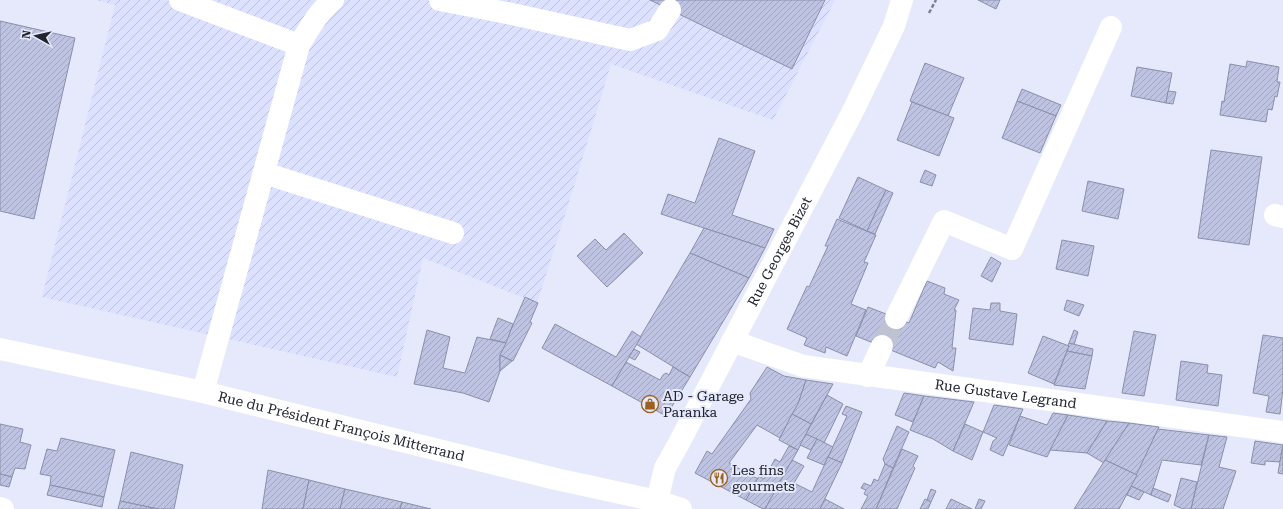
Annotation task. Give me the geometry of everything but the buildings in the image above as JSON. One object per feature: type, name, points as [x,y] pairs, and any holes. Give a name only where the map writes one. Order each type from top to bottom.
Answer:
[{"type":"street","points":[[180,0],[299,45]]},
{"type":"street","points":[[440,0],[630,40],[657,30],[670,10]]},
{"type":"street","name":"Rue Georges Bizet","points":[[657,505],[665,468],[854,108],[894,26],[902,0]]},
{"type":"street","points":[[203,392],[299,45],[322,2]]},
{"type":"street","points":[[894,26],[908,9],[920,7]]},
{"type":"street","points":[[896,318],[944,221],[1012,249],[1111,28]]},
{"type":"street","points":[[264,173],[453,233]]},
{"type":"street","name":"Rue Gustave Legrand","points":[[732,340],[803,366],[1283,432]]},
{"type":"street","points":[[868,376],[882,346]]},
{"type":"street","name":"Rue du Président François Mitterrand","points":[[0,349],[203,392],[657,505],[681,509]]},
{"type":"path","points":[[920,7],[936,0]]},
{"type":"shaded area","points":[[95,0],[835,0],[773,120],[611,64],[537,303],[423,258],[397,377],[42,297],[115,5]]},
{"type":"tunnel","points":[[882,346],[896,318]]},
{"type":"place","name":"AD - Garage Paranka","points":[[650,404]]},
{"type":"place","name":"Les fins gourmets","points":[[719,478]]}]
